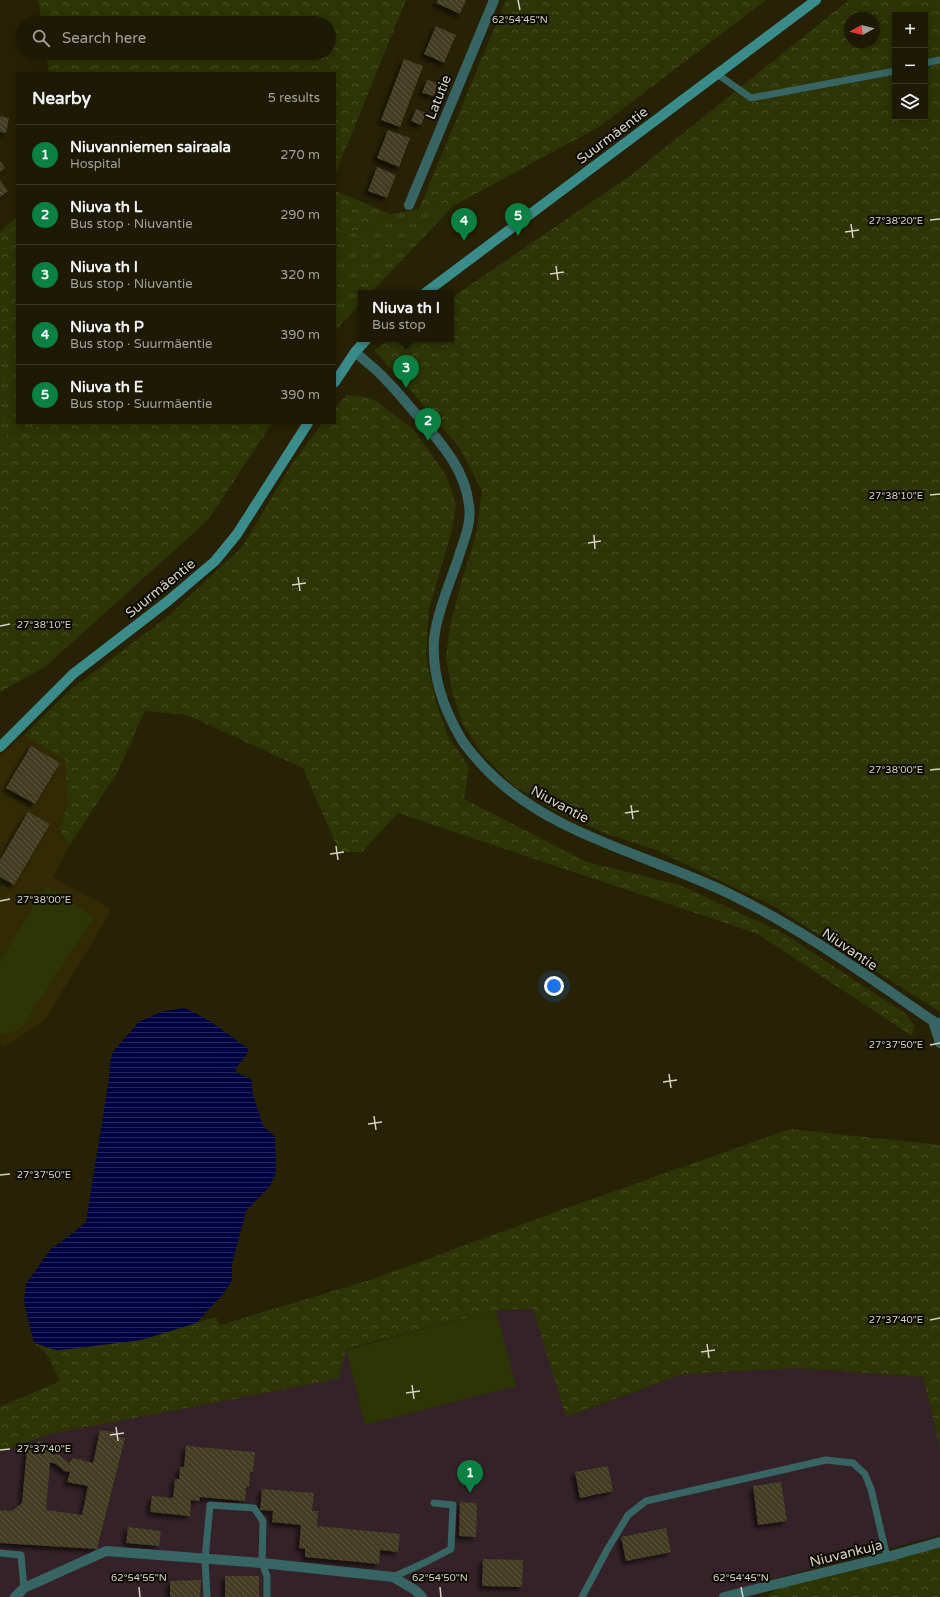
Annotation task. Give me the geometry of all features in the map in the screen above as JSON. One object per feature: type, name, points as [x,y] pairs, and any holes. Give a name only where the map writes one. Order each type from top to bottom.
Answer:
[{"type":"main road","name":"Suurmäentie","points":[[429,290],[816,0]]},
{"type":"main road","points":[[336,380],[355,352],[364,342]]},
{"type":"main road","name":"Suurmäentie","points":[[0,747],[73,674],[168,601],[215,561],[237,534],[307,424]]},
{"type":"street","name":"Latutie","points":[[409,205],[494,0]]},
{"type":"street","name":"Niuvantie","points":[[355,352],[384,377],[448,451],[464,480],[470,507],[468,525],[443,602],[434,638],[434,664],[443,699],[460,737],[478,760],[498,782],[535,809],[618,849],[666,866],[743,901],[795,929],[936,1023]]},
{"type":"street","points":[[936,1023],[940,1043]]},
{"type":"street","name":"Niuvankuja","points":[[724,1597],[887,1557],[940,1542]]},
{"type":"street","points":[[15,1597],[24,1588],[106,1551],[205,1560],[262,1563],[393,1577],[415,1590],[422,1597]]},
{"type":"street","points":[[752,1597],[759,1589]]},
{"type":"lane","points":[[928,62],[940,60]]},
{"type":"lane","points":[[717,74],[751,98],[892,72]]},
{"type":"lane","points":[[582,1597],[628,1515],[646,1501],[826,1460],[853,1463],[865,1474],[871,1489],[887,1557]]},
{"type":"lane","points":[[393,1577],[451,1549],[452,1505],[434,1503]]},
{"type":"lane","points":[[206,1597],[205,1560],[210,1506],[254,1508],[263,1521],[262,1563],[267,1576],[267,1597]]},
{"type":"lane","points":[[0,1553],[20,1555],[24,1588]]},
{"type":"shaded area","points":[[24,735],[66,759],[68,803],[59,829],[69,846],[53,878],[110,908],[109,915],[44,1021],[4,1047],[0,1045],[0,756]]},
{"type":"shaded area","points":[[184,1008],[209,1021],[248,1049],[247,1054],[235,1069],[237,1073],[251,1079],[253,1095],[263,1126],[275,1137],[276,1173],[269,1187],[246,1211],[232,1264],[232,1280],[223,1294],[196,1323],[141,1340],[70,1349],[56,1350],[34,1343],[24,1302],[26,1284],[51,1249],[86,1222],[109,1079],[110,1062],[113,1052],[139,1022],[161,1012]]},
{"type":"shaded area","points":[[533,1309],[567,1417],[683,1374],[798,1368],[923,1377],[940,1448],[940,1535],[777,1578],[752,1597],[0,1597],[0,1452],[50,1434],[346,1350],[496,1310]]},
{"type":"green space","points":[[38,0],[406,0],[336,173],[336,72],[49,72],[47,60],[336,60],[336,16],[41,16]]},
{"type":"green space","points":[[506,0],[766,0],[599,127],[453,206],[419,209]]},
{"type":"green space","points":[[849,0],[940,0],[940,1012],[773,906],[658,851],[604,833],[553,810],[513,785],[485,757],[463,725],[452,692],[446,656],[450,625],[476,534],[482,491],[459,447],[374,350],[386,342],[454,342],[454,296],[631,175]]},
{"type":"green space","points":[[336,191],[391,214],[376,224],[336,238]]},
{"type":"green space","points":[[453,206],[374,290],[358,290],[358,306],[336,330],[336,238],[376,224],[391,214],[419,209]]},
{"type":"green space","points":[[16,217],[16,352],[0,359],[0,232]]},
{"type":"green space","points":[[16,352],[16,424],[46,424],[0,438],[0,359]]},
{"type":"green space","points":[[347,395],[372,398],[414,430],[446,475],[456,504],[452,530],[429,609],[426,655],[436,702],[448,736],[469,767],[464,799],[587,862],[680,885],[783,933],[906,1014],[914,1025],[912,1036],[758,934],[398,813],[362,852],[339,852],[303,768],[187,715],[145,711],[117,773],[69,846],[59,829],[68,803],[65,759],[24,735],[71,689],[167,617],[242,547],[290,467],[321,424],[336,424],[336,407]]},
{"type":"green space","points":[[46,424],[271,424],[208,520],[45,667],[0,692],[0,438]]},
{"type":"green space","points":[[46,886],[94,918],[21,1029],[0,1035],[0,961]]},
{"type":"green space","points":[[790,1129],[940,1145],[940,1448],[923,1377],[799,1368],[683,1374],[566,1417],[533,1309],[496,1310],[346,1349],[338,1379],[50,1434],[0,1452],[0,1407],[60,1381],[47,1354],[34,1343],[56,1350],[141,1340],[216,1317],[220,1325],[373,1279],[558,1211]]},
{"type":"green space","points":[[496,1310],[516,1386],[365,1425],[346,1350]]},
{"type":"green space","points":[[940,1547],[940,1597],[767,1597],[776,1589]]},
{"type":"building","points":[[438,0],[466,0],[460,14],[436,3]]},
{"type":"building","points":[[436,26],[456,35],[444,63],[424,54]]},
{"type":"building","points":[[404,59],[423,66],[400,127],[381,120]]},
{"type":"building","points":[[427,80],[438,83],[434,96],[422,93]]},
{"type":"building","points":[[416,109],[426,113],[421,125],[411,121]]},
{"type":"building","points":[[0,116],[9,118],[6,133],[0,132]]},
{"type":"building","points":[[388,130],[410,138],[399,167],[377,158]]},
{"type":"building","points":[[0,161],[5,168],[0,172]]},
{"type":"building","points":[[377,167],[396,175],[387,198],[368,191]]},
{"type":"building","points":[[0,180],[8,191],[0,197]]},
{"type":"building","points":[[31,746],[60,763],[35,804],[6,788]]},
{"type":"building","points":[[28,812],[50,824],[14,885],[0,877],[0,860]]},
{"type":"building","points":[[100,1430],[118,1433],[117,1437],[125,1438],[97,1549],[0,1543],[0,1510],[12,1511],[22,1503],[27,1448],[33,1448],[35,1443],[40,1441],[43,1444],[42,1449],[51,1449],[51,1455],[58,1454],[69,1463],[73,1458],[93,1463]],"holes":[[[50,1462],[56,1464],[64,1471],[70,1472],[67,1482],[88,1486],[82,1515],[46,1510]]]},
{"type":"building","points":[[186,1446],[255,1452],[253,1472],[250,1472],[249,1487],[246,1487],[245,1501],[200,1497],[199,1501],[191,1500],[190,1516],[150,1512],[152,1496],[173,1498],[175,1479],[179,1479],[180,1467],[184,1467]]},
{"type":"building","points":[[608,1466],[613,1491],[580,1498],[575,1472]]},
{"type":"building","points":[[781,1482],[787,1521],[758,1525],[753,1486]]},
{"type":"building","points":[[262,1489],[314,1493],[312,1511],[318,1511],[317,1526],[400,1534],[398,1552],[380,1550],[379,1564],[305,1557],[305,1549],[299,1548],[301,1525],[272,1522],[273,1511],[260,1510]]},
{"type":"building","points":[[460,1502],[477,1503],[476,1537],[459,1536]]},
{"type":"building","points":[[128,1527],[161,1531],[159,1546],[126,1543]]},
{"type":"building","points":[[666,1528],[671,1552],[626,1561],[621,1537]]},
{"type":"building","points":[[483,1559],[523,1560],[522,1587],[482,1586]]},
{"type":"building","points":[[225,1576],[259,1576],[259,1597],[225,1597]]},
{"type":"building","points":[[201,1580],[200,1597],[170,1597],[170,1581]]},
{"type":"place","name":"Niuva th E","points":[[518,236]]},
{"type":"place","name":"Niuva th P","points":[[464,241]]},
{"type":"place","name":"Niuva th I","points":[[406,388]]},
{"type":"place","name":"Niuva th L","points":[[428,441]]},
{"type":"place","name":"Niuvanniemen sairaala","points":[[470,1493]]}]
